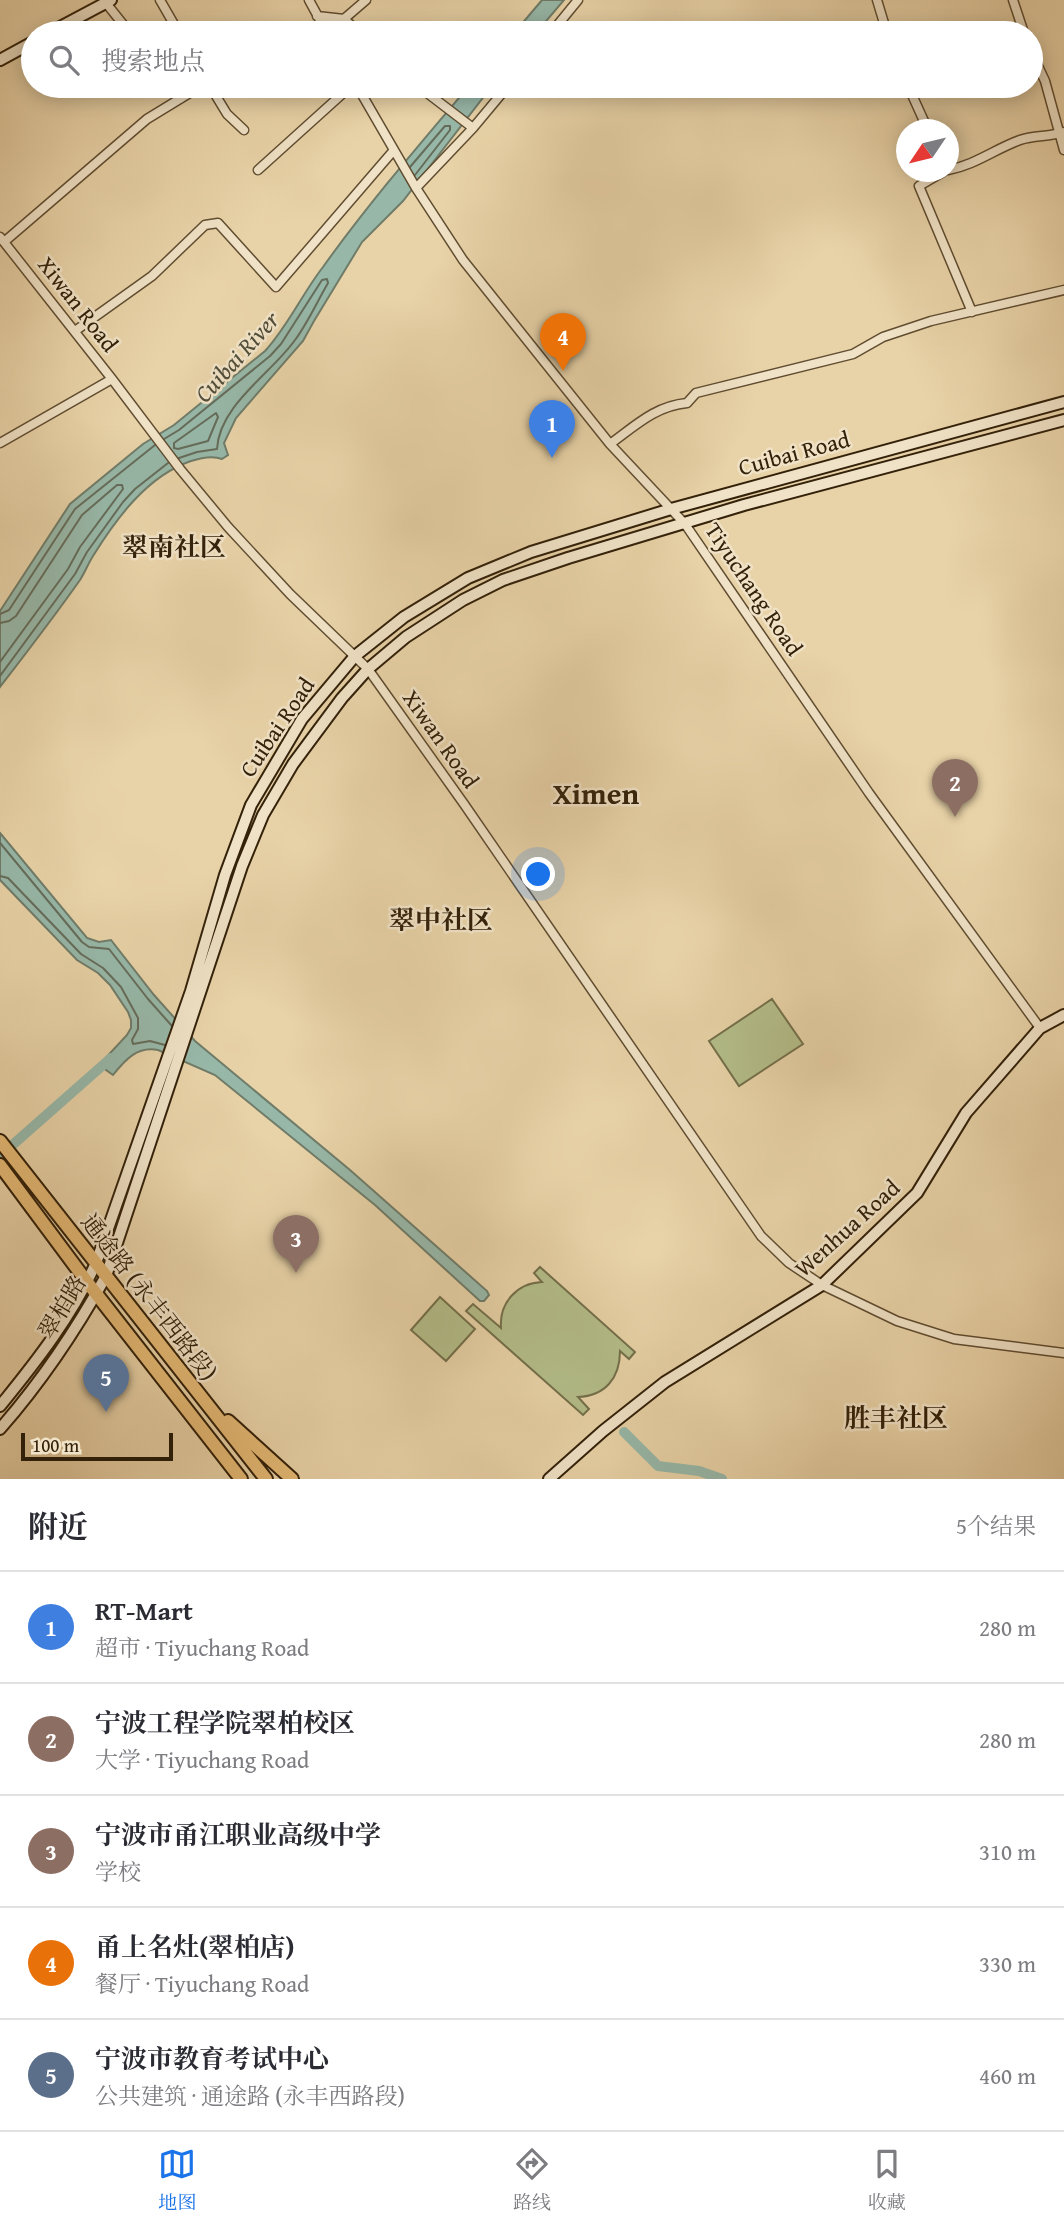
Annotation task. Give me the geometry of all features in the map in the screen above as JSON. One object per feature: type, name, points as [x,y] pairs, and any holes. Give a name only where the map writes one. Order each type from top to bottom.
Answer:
[{"type":"main road","points":[[70,21],[103,2]]},
{"type":"main road","points":[[0,60],[21,49]]},
{"type":"main road","name":"Cuibai Road","points":[[194,995],[225,875],[251,805],[302,719],[355,656],[404,617],[468,578],[531,552],[671,509],[1064,402]]},
{"type":"main road","name":"Cuibai Road","points":[[0,1406],[38,1361],[88,1282],[263,815],[312,736],[368,669],[449,608],[503,580],[744,505],[1064,420]]},
{"type":"main road","name":"Wenhua Road","points":[[549,1479],[603,1431],[665,1382],[821,1285],[917,1193],[966,1113],[1040,1028],[1064,1015]]},
{"type":"main road","name":"翠柏路","points":[[0,1429],[44,1376],[106,1276],[168,1072]]},
{"type":"main road","name":"通途路 (永丰西路段)","points":[[0,1141],[266,1479]]},
{"type":"main road","name":"通途路 (永丰西路段)","points":[[0,1165],[241,1479]]},
{"type":"main road","points":[[202,1397],[292,1479]]},
{"type":"street","points":[[160,0],[172,21]]},
{"type":"street","points":[[309,0],[320,21]]},
{"type":"street","points":[[344,19],[366,0]]},
{"type":"street","points":[[561,21],[578,0]]},
{"type":"street","points":[[884,21],[878,2],[888,0]]},
{"type":"street","points":[[1013,0],[1020,21]]},
{"type":"street","points":[[103,2],[120,21]]},
{"type":"street","points":[[317,16],[346,21]]},
{"type":"street","points":[[1043,77],[1064,150]]},
{"type":"street","points":[[217,98],[227,114],[244,130]]},
{"type":"street","points":[[258,170],[338,98]]},
{"type":"street","name":"Tiyuchang Road","points":[[364,98],[416,188],[463,260],[610,444],[685,524],[869,793],[1040,1028]]},
{"type":"street","points":[[432,98],[473,128]]},
{"type":"street","points":[[416,188],[498,98]]},
{"type":"street","points":[[913,98],[923,119]]},
{"type":"street","points":[[2,240],[147,119],[180,99]]},
{"type":"street","points":[[959,167],[972,164],[1024,138],[1061,133]]},
{"type":"street","points":[[75,331],[152,276],[205,225],[218,223],[276,287],[394,150]]},
{"type":"street","points":[[926,182],[919,186],[972,312]]},
{"type":"street","name":"Xiwan Road","points":[[2,240],[113,379],[180,470],[261,564],[368,669],[761,1236],[789,1263],[821,1285],[897,1321],[954,1339],[1064,1353]]},
{"type":"street","points":[[610,444],[648,416],[671,405],[687,403],[696,393],[853,354],[883,337],[931,321],[1064,290]]},
{"type":"street","points":[[0,443],[113,379]]},
{"type":"green space","points":[[772,999],[803,1044],[739,1086],[709,1041]]},
{"type":"green space","points":[[540,1267],[635,1352],[629,1359],[620,1351],[617,1369],[609,1384],[596,1393],[578,1397],[589,1409],[583,1415],[466,1311],[473,1304],[501,1328],[503,1310],[511,1296],[525,1286],[542,1282],[534,1273]]},
{"type":"green space","points":[[440,1297],[475,1329],[446,1361],[411,1330]]},
{"type":"water","points":[[542,0],[564,0],[546,21],[524,21]]},
{"type":"water","points":[[459,98],[483,98],[403,201],[362,242],[303,341],[236,418],[224,443],[228,455],[222,459],[198,459],[175,468],[160,477],[134,500],[102,542],[70,594],[0,687],[0,611],[70,504],[143,444],[174,425],[265,351],[315,277],[394,175]]},
{"type":"water","points":[[0,833],[87,938],[99,942],[111,940],[154,995],[195,1041],[350,1170],[487,1291],[489,1295],[484,1301],[480,1301],[375,1205],[215,1075],[151,1049],[132,1055],[113,1075],[99,1065],[131,1028],[128,1012],[110,985],[98,973],[77,960],[0,880]]},
{"type":"waterway","points":[[0,1156],[111,1058]]},
{"type":"waterway","points":[[624,1432],[658,1466],[699,1471],[722,1479]]},
{"type":"place","name":"甬上名灶(翠柏店)","points":[[563,371]]},
{"type":"place","name":"RT-Mart","points":[[552,458]]},
{"type":"place","name":"宁波工程学院翠柏校区","points":[[955,817]]},
{"type":"place","name":"宁波市甬江职业高级中学","points":[[296,1273]]},
{"type":"place","name":"宁波市教育考试中心","points":[[106,1412]]},
{"type":"district","name":"翠南社区","points":[[174,547]]},
{"type":"district","name":"Ximen","points":[[596,794]]},
{"type":"district","name":"翠中社区","points":[[441,920]]},
{"type":"district","name":"胜丰社区","points":[[896,1418]]},
{"type":"water label","name":"Cuibai River","points":[[237,357]]}]
